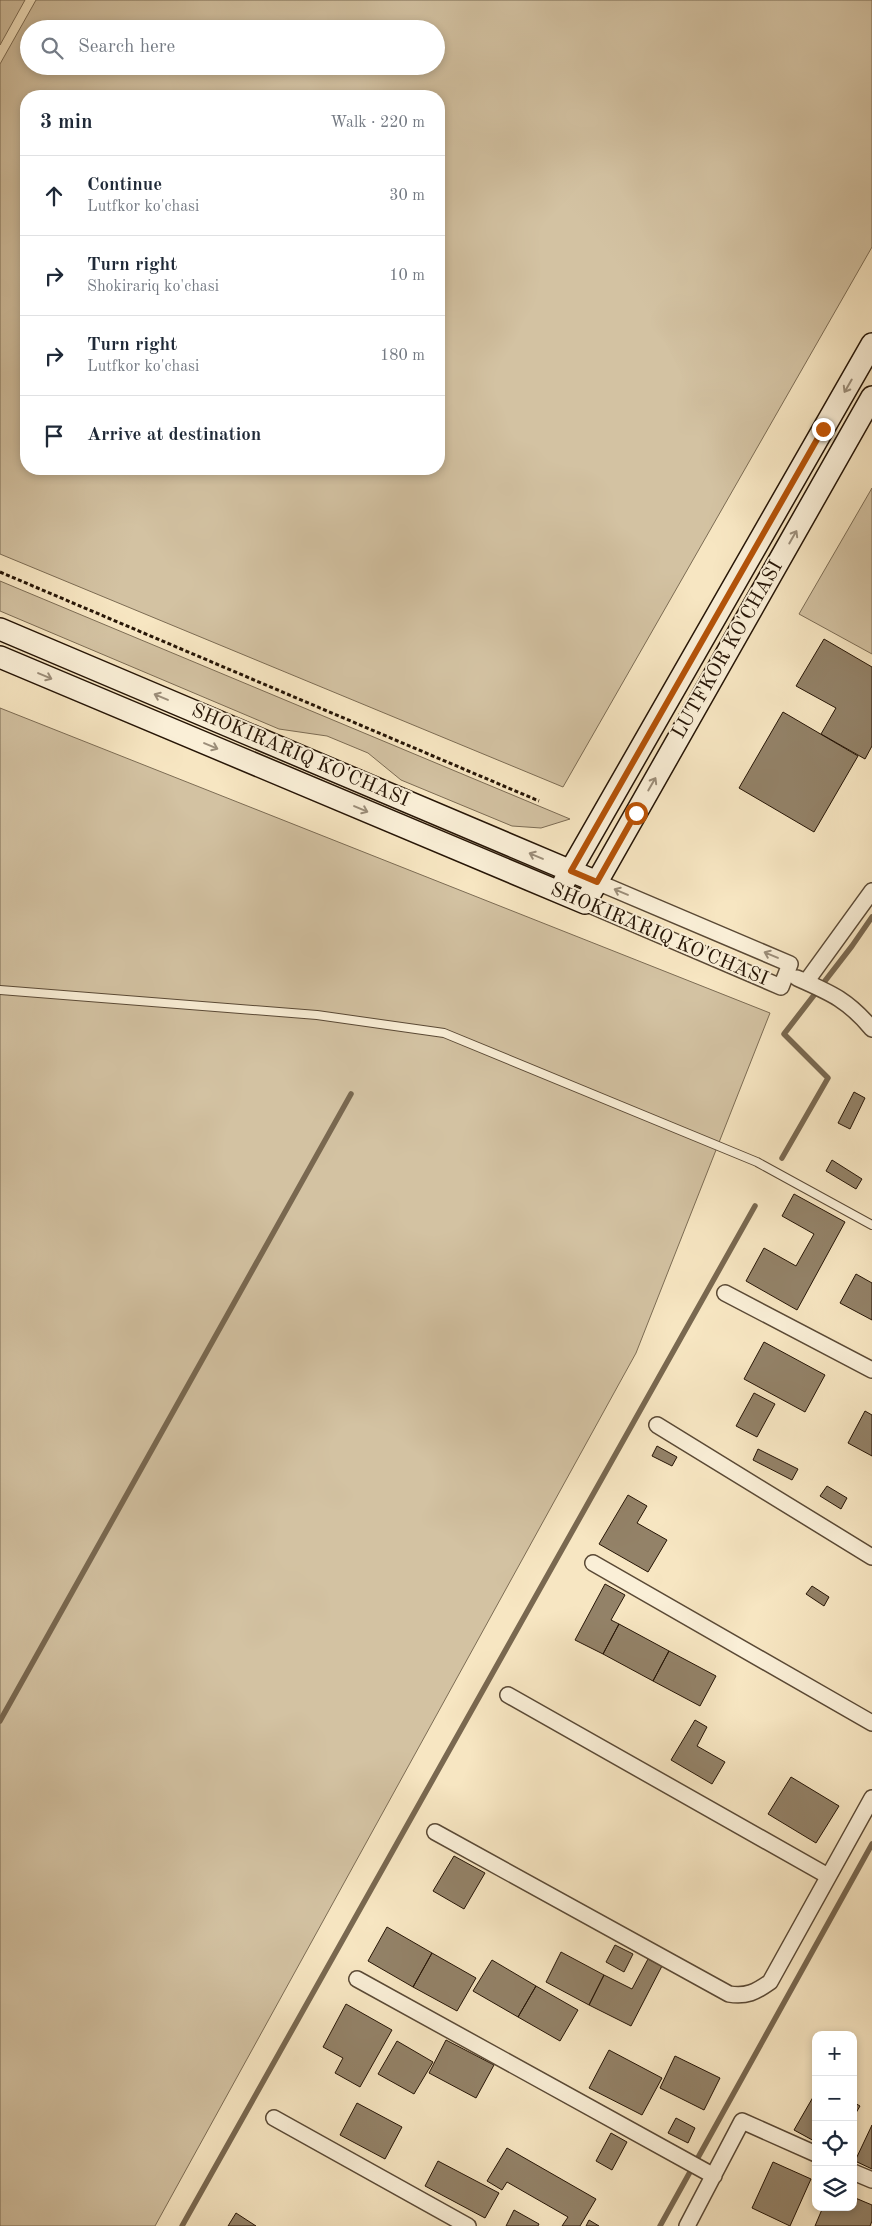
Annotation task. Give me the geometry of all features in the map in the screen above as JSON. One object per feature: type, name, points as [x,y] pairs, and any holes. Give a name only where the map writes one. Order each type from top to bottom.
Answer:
[{"type":"main road","name":"LUTFKOR KO'CHASI","points":[[559,892],[872,344]]},
{"type":"main road","name":"LUTFKOR KO'CHASI","points":[[585,903],[872,397]]},
{"type":"main road","name":"SHOKIRARIQ KO'CHASI","points":[[0,629],[597,882]]},
{"type":"main road","name":"SHOKIRARIQ KO'CHASI","points":[[0,657],[585,903]]},
{"type":"street","name":"SHOKIRARIQ KO'CHASI","points":[[585,903],[781,987],[790,964],[597,882]]},
{"type":"street","points":[[806,982],[872,891]]},
{"type":"street","points":[[786,974],[836,995],[857,1011],[872,1029]]},
{"type":"street","points":[[725,1293],[872,1370]]},
{"type":"street","points":[[657,1425],[872,1557]]},
{"type":"street","points":[[593,1563],[872,1723]]},
{"type":"street","points":[[508,1695],[828,1876]]},
{"type":"street","points":[[434,1832],[728,1994],[741,1996],[757,1992],[770,1982],[872,1798]]},
{"type":"street","points":[[357,1979],[714,2176]]},
{"type":"street","points":[[274,2118],[468,2226]]},
{"type":"street","points":[[688,2226],[742,2121],[812,2152]]},
{"type":"street","points":[[857,2174],[872,2180]]},
{"type":"lane","points":[[0,990],[317,1015],[444,1034],[757,1162],[872,1225]]},
{"type":"path","points":[[0,572],[539,801]]},
{"type":"shaded area","points":[[0,0],[25,0],[0,45]]},
{"type":"shaded area","points":[[36,0],[872,0],[872,247],[563,787],[0,554],[0,64],[20,28],[20,75],[445,75],[445,20],[25,20]]},
{"type":"shaded area","points":[[872,488],[872,654],[799,614]]},
{"type":"shaded area","points":[[0,581],[570,819],[541,828],[512,826],[401,780],[368,753],[327,736],[279,729],[0,611]]},
{"type":"shaded area","points":[[0,708],[770,1013],[636,1353],[155,2226],[0,2226]]},
{"type":"building","points":[[824,639],[872,667],[872,746],[865,759],[821,734],[836,708],[796,686]]},
{"type":"building","points":[[783,712],[858,756],[814,832],[739,788]]},
{"type":"building","points":[[854,1092],[865,1098],[850,1129],[838,1123]]},
{"type":"building","points":[[832,1160],[862,1179],[856,1189],[826,1171]]},
{"type":"building","points":[[794,1194],[845,1222],[797,1310],[746,1281],[764,1248],[796,1266],[814,1234],[782,1216]]},
{"type":"building","points":[[856,1274],[872,1283],[872,1320],[840,1303]]},
{"type":"building","points":[[764,1342],[825,1375],[805,1412],[744,1379]]},
{"type":"building","points":[[754,1393],[775,1404],[757,1437],[736,1426]]},
{"type":"building","points":[[865,1411],[872,1415],[872,1456],[848,1443]]},
{"type":"building","points":[[657,1446],[677,1457],[672,1466],[652,1456]]},
{"type":"building","points":[[758,1449],[798,1469],[792,1480],[753,1460]]},
{"type":"building","points":[[827,1486],[847,1498],[841,1509],[820,1496]]},
{"type":"building","points":[[628,1495],[647,1506],[637,1523],[667,1540],[648,1572],[599,1544]]},
{"type":"building","points":[[605,1584],[625,1595],[611,1620],[619,1624],[603,1654],[575,1640]]},
{"type":"building","points":[[812,1586],[829,1597],[824,1606],[806,1594]]},
{"type":"building","points":[[619,1624],[669,1651],[653,1681],[603,1654]]},
{"type":"building","points":[[669,1651],[716,1676],[700,1706],[653,1681]]},
{"type":"building","points":[[695,1720],[707,1727],[697,1746],[725,1762],[712,1784],[671,1760]]},
{"type":"building","points":[[791,1777],[839,1806],[816,1843],[768,1814]]},
{"type":"building","points":[[454,1856],[485,1873],[464,1909],[433,1891]]},
{"type":"building","points":[[387,1927],[432,1953],[413,1987],[368,1961]]},
{"type":"building","points":[[615,1945],[633,1954],[624,1972],[606,1962]]},
{"type":"building","points":[[561,1952],[604,1975],[589,2005],[546,1982]]},
{"type":"building","points":[[432,1953],[476,1978],[457,2011],[413,1987]]},
{"type":"building","points":[[648,1959],[662,1966],[631,2026],[589,2005],[604,1975],[632,1989]]},
{"type":"building","points":[[492,1960],[536,1986],[518,2017],[473,1991]]},
{"type":"building","points":[[536,1986],[578,2010],[560,2041],[518,2017]]},
{"type":"building","points":[[346,2004],[392,2030],[360,2087],[335,2073],[343,2058],[323,2047]]},
{"type":"building","points":[[446,2040],[494,2065],[476,2098],[429,2073]]},
{"type":"building","points":[[397,2041],[433,2062],[414,2094],[378,2074]]},
{"type":"building","points":[[609,2050],[662,2078],[642,2115],[589,2088]]},
{"type":"building","points":[[675,2056],[720,2078],[704,2110],[660,2088]]},
{"type":"building","points":[[812,2099],[812,2140],[794,2130]]},
{"type":"building","points":[[357,2103],[402,2127],[385,2159],[340,2135]]},
{"type":"building","points":[[676,2118],[695,2128],[688,2143],[668,2133]]},
{"type":"building","points":[[872,2125],[872,2169],[857,2162],[857,2157]]},
{"type":"building","points":[[611,2133],[627,2142],[612,2170],[596,2161]]},
{"type":"building","points":[[507,2148],[596,2199],[580,2226],[562,2226],[568,2217],[507,2182],[502,2190],[487,2181]]},
{"type":"building","points":[[438,2161],[499,2193],[485,2218],[425,2186]]},
{"type":"building","points":[[773,2162],[811,2179],[790,2226],[752,2208]]},
{"type":"building","points":[[857,2199],[872,2205],[872,2221],[870,2226],[815,2226],[821,2211],[857,2211]]},
{"type":"building","points":[[514,2210],[539,2224],[538,2226],[506,2226]]},
{"type":"building","points":[[236,2213],[256,2226],[228,2226]]},
{"type":"building","points":[[589,2220],[599,2226],[586,2226]]},
{"type":"waterway","points":[[782,1158],[828,1078],[784,1034],[872,917]]},
{"type":"waterway","points":[[0,1721],[351,1094]]},
{"type":"waterway","points":[[182,2226],[755,1206]]},
{"type":"waterway","points":[[660,2226],[872,1844]]},
{"type":"route","points":[[636,813],[597,882],[571,871],[823,429]]}]
